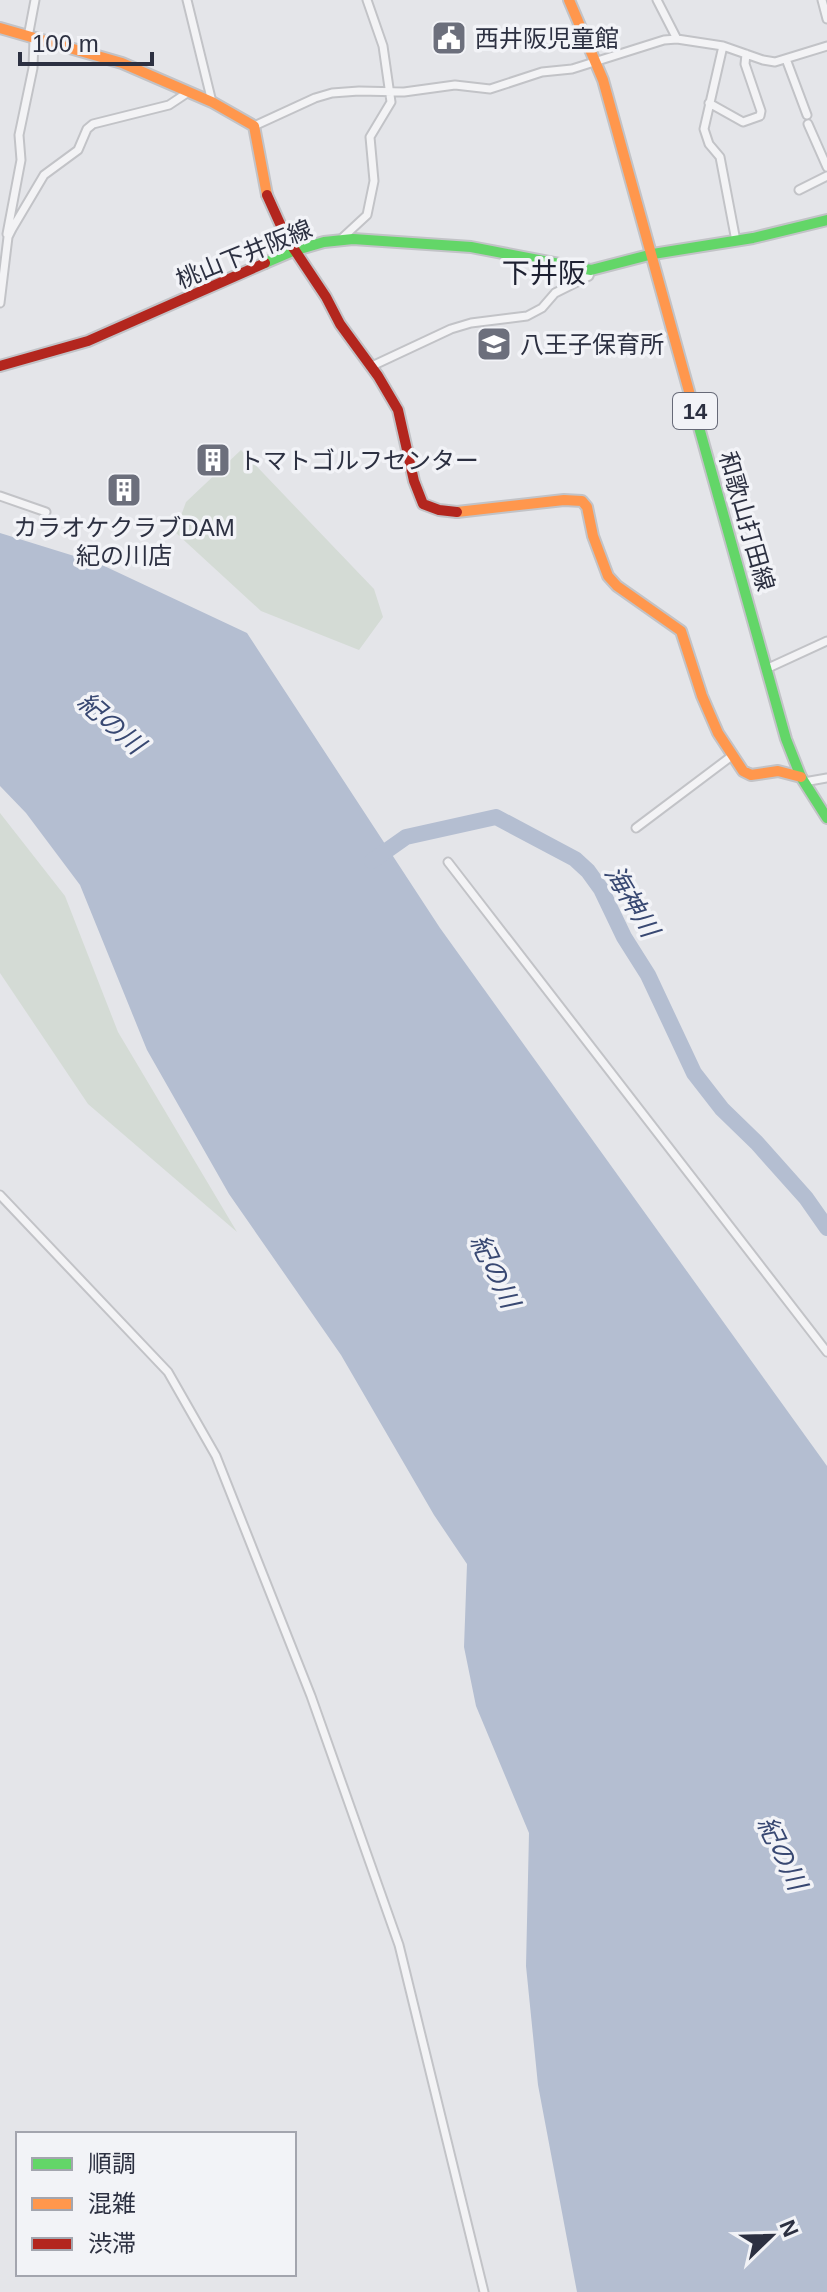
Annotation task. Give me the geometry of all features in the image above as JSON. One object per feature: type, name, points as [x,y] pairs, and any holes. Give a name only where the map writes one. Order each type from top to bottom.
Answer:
[{"type":"main road","name":"和歌山打田線","points":[[569,0],[603,80],[786,739],[802,780],[827,818]]},
{"type":"main road","points":[[0,28],[122,63],[212,102],[254,126],[266,195],[293,251],[372,366],[398,410],[405,431],[410,467],[423,504],[435,511],[459,511],[582,501],[587,507],[593,536],[608,576],[617,586],[681,631],[702,696],[718,733],[743,771],[751,775],[778,771],[802,780]]},
{"type":"main road","name":"桃山下井阪線","points":[[0,366],[99,336],[293,251],[324,242],[340,240],[471,247],[591,270],[653,254],[736,241],[827,220]]},
{"type":"street","points":[[0,303],[7,228],[21,160],[19,135],[33,68],[31,38],[35,0]]},
{"type":"street","points":[[187,0],[212,102]]},
{"type":"street","points":[[340,240],[367,215],[374,181],[370,137],[391,102],[383,46],[367,0]]},
{"type":"street","points":[[657,0],[677,39]]},
{"type":"street","points":[[822,0],[827,19]]},
{"type":"street","points":[[254,126],[332,93],[389,92],[455,85],[490,89],[542,72],[572,69],[664,40],[723,46],[775,62],[827,46]]},
{"type":"street","points":[[723,46],[705,134],[720,157],[736,241]]},
{"type":"street","points":[[709,103],[743,122],[760,116],[745,64],[746,54]]},
{"type":"street","points":[[786,59],[827,167]]},
{"type":"street","points":[[8,237],[44,175],[78,150],[87,129],[110,119],[169,105],[187,93]]},
{"type":"street","points":[[799,190],[827,176]]},
{"type":"street","points":[[372,366],[451,329],[471,323],[527,316],[542,308],[555,293],[589,276],[591,270]]},
{"type":"street","points":[[0,496],[46,512]]},
{"type":"street","points":[[766,669],[827,641]]},
{"type":"street","points":[[636,828],[733,755]]},
{"type":"street","points":[[802,780],[827,778]]},
{"type":"street","points":[[448,862],[827,1352]]},
{"type":"street","points":[[0,1195],[168,1372],[216,1456],[311,1696],[399,1945],[484,2292]]},
{"type":"shaded area","points":[[241,450],[374,589],[383,617],[359,650],[261,611],[175,532],[186,502]]},
{"type":"shaded area","points":[[0,813],[65,896],[118,1032],[237,1232],[88,1104],[0,973]]},
{"type":"water","name":"紀の川","points":[[0,533],[100,564],[247,633],[440,928],[827,1466],[827,2292],[577,2292],[538,2085],[526,1966],[529,1833],[476,1706],[464,1647],[467,1564],[434,1515],[341,1355],[229,1194],[147,1050],[80,885],[26,813],[0,786]]},
{"type":"waterway","name":"海神川","points":[[372,861],[406,837],[496,817],[575,859],[601,889],[624,937],[648,975],[694,1073],[722,1109],[806,1198],[827,1228]]},
{"type":"traffic: fast","points":[[265,263],[324,242],[353,239],[471,247],[591,270],[653,254],[753,238],[827,220]]},
{"type":"traffic: fast","points":[[695,413],[786,739],[801,777],[827,818]]},
{"type":"traffic: slow","points":[[569,0],[603,80],[695,413]]},
{"type":"traffic: slow","points":[[0,28],[122,63],[212,102],[254,126],[267,195]]},
{"type":"traffic: slow","points":[[457,512],[564,500],[582,501],[587,507],[593,536],[608,576],[617,586],[681,631],[702,696],[718,733],[743,771],[751,775],[778,771],[801,777]]},
{"type":"traffic: jam","points":[[267,195],[286,237],[398,410],[414,481],[423,504],[457,512]]},
{"type":"traffic: jam","points":[[0,366],[88,341],[265,263]]},
{"type":"place","name":"西井阪児童館","points":[[449,38]]},
{"type":"place","name":"八王子保育所","points":[[494,344]]},
{"type":"place","name":"トマトゴルフセンター","points":[[213,460]]},
{"type":"place","name":"カラオケクラブDAM 紀の川店","points":[[124,490]]},
{"type":"district","name":"下井阪","points":[[544,273]]}]
